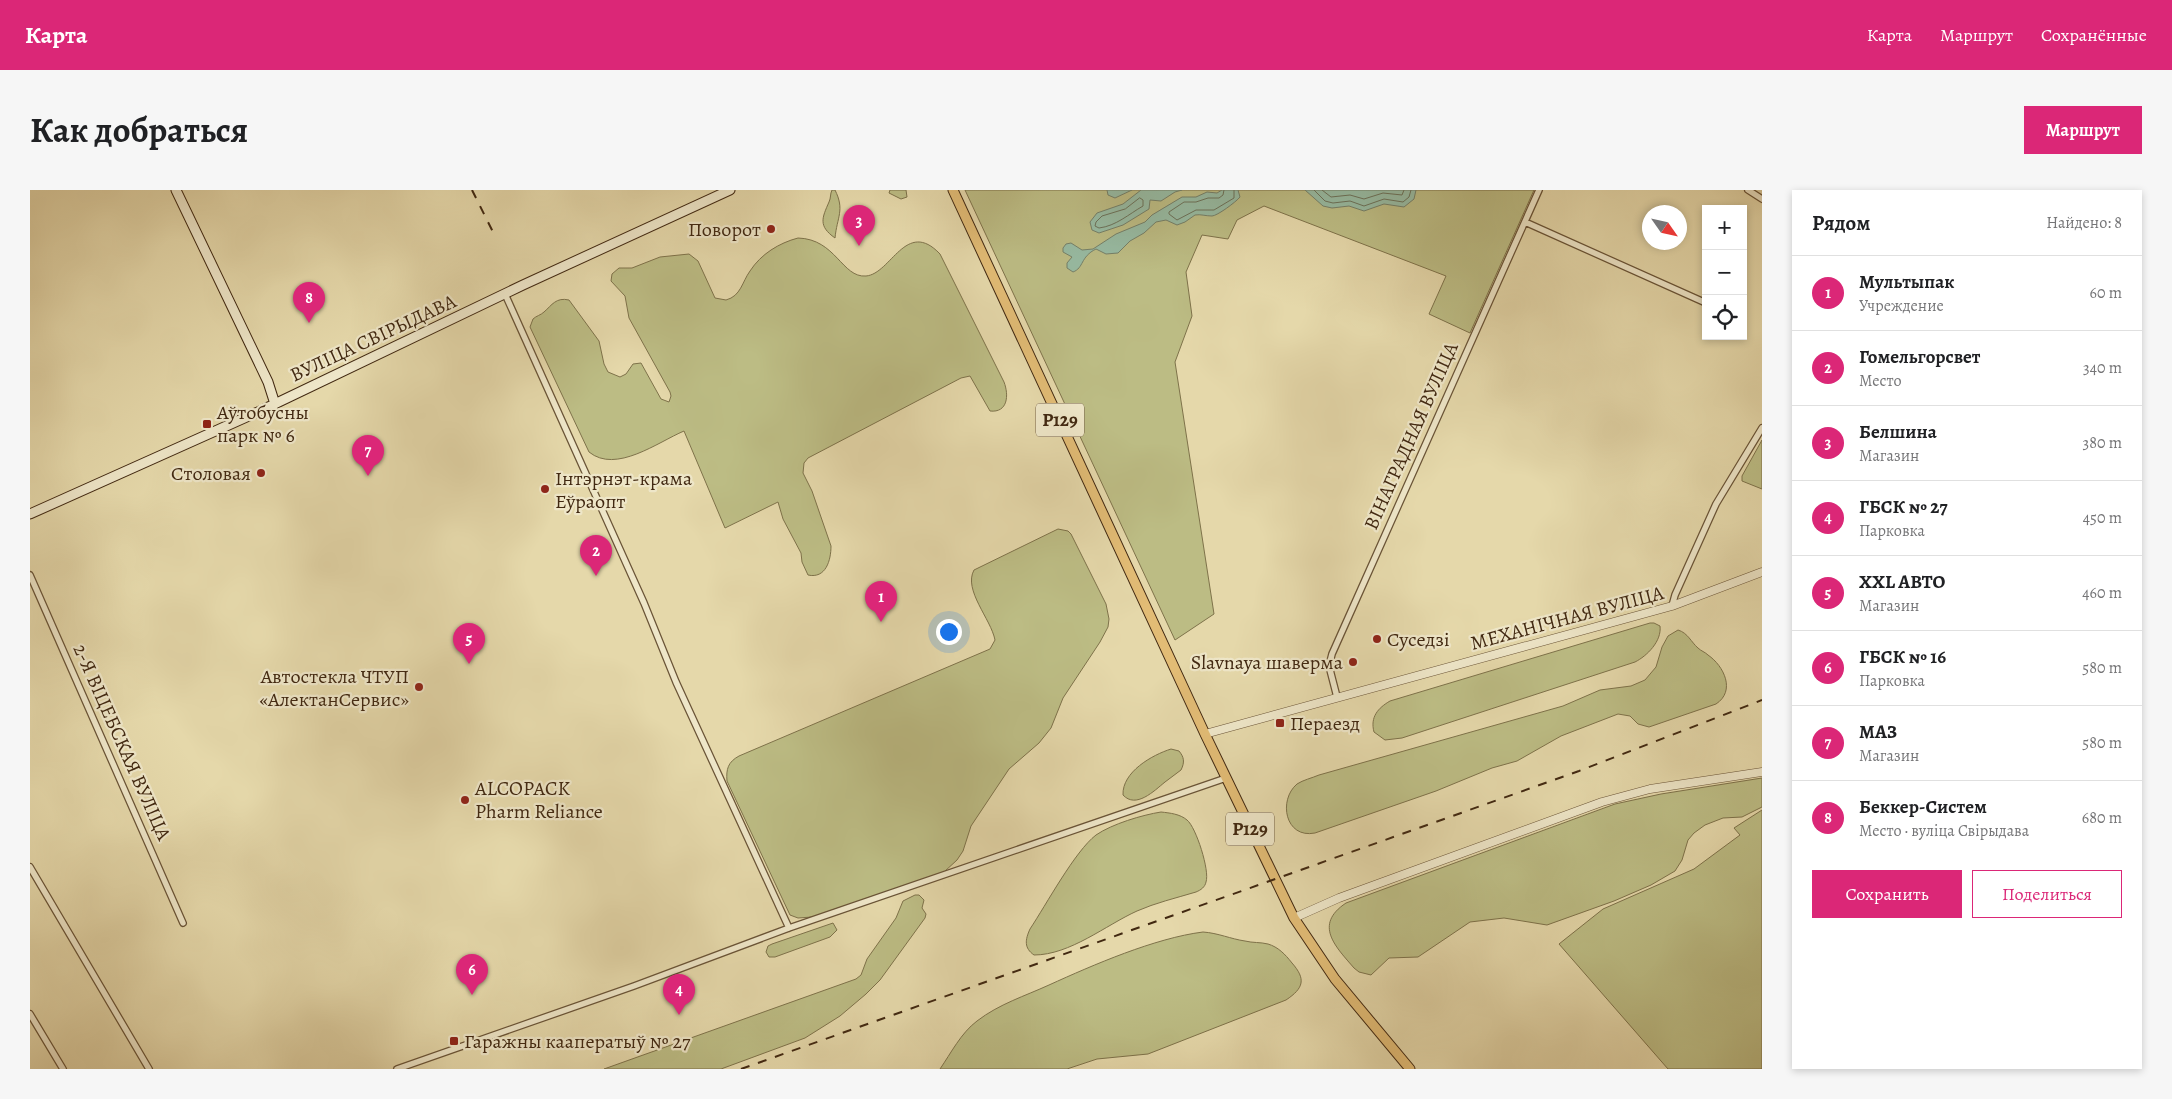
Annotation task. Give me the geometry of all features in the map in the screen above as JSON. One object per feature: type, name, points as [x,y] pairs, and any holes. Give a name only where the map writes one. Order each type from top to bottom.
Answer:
[{"type":"main road","points":[[176,190],[268,382],[275,404]]},
{"type":"main road","name":"ВУЛІЦА СВІРЫДАВА","points":[[30,514],[275,404],[505,294],[730,190]]},
{"type":"main road","name":"Р129","points":[[953,190],[1205,734],[1294,918],[1335,979],[1410,1069]]},
{"type":"street","name":"ВІНАГРАДНАЯ ВУЛІЦА","points":[[1337,697],[1329,666],[1332,654],[1539,190]]},
{"type":"street","points":[[1748,190],[1762,199]]},
{"type":"street","points":[[1525,222],[1702,300]]},
{"type":"street","points":[[505,294],[644,604],[674,676],[789,928]]},
{"type":"street","points":[[1672,606],[1675,595],[1716,504],[1762,428]]},
{"type":"street","name":"МЕХАНІЧНАЯ ВУЛІЦА","points":[[1205,734],[1672,606],[1762,572]]},
{"type":"street","name":"2-Я ВІЦЕБСКАЯ ВУЛІЦА","points":[[30,575],[184,923]]},
{"type":"street","points":[[1294,918],[1339,898],[1602,802],[1650,789],[1762,772]]},
{"type":"street","points":[[396,1069],[634,986],[789,928],[1226,778]]},
{"type":"street","points":[[30,867],[149,1069]]},
{"type":"street","points":[[30,1014],[63,1069]]},
{"type":"shaded area","points":[[832,190],[835,190],[840,203],[840,214],[835,238],[826,230],[823,222]]},
{"type":"shaded area","points":[[890,190],[906,190],[907,197],[901,199],[889,193]]},
{"type":"shaded area","points":[[965,190],[1534,190],[1470,333],[1429,314],[1446,276],[1264,206],[1237,220],[1228,239],[1202,235],[1186,272],[1192,316],[1175,362],[1214,614],[1175,640]]},
{"type":"shaded area","points":[[798,238],[811,240],[821,245],[851,271],[858,275],[866,276],[875,273],[908,245],[918,242],[928,245],[940,254],[1004,382],[1007,397],[1004,406],[996,411],[990,411],[970,376],[961,378],[808,458],[804,463],[803,473],[812,491],[831,546],[830,557],[826,567],[819,574],[814,575],[808,575],[802,562],[801,553],[783,519],[778,502],[725,528],[684,431],[637,454],[624,458],[612,460],[600,458],[589,452],[530,327],[533,319],[555,302],[565,299],[569,300],[599,341],[604,364],[608,372],[620,377],[626,374],[633,364],[641,363],[661,399],[669,402],[670,392],[629,318],[625,296],[611,281],[612,274],[619,268],[632,268],[660,257],[689,254],[698,261],[715,298],[726,300],[738,292],[759,259],[777,246]]},
{"type":"shaded area","points":[[1762,440],[1762,489],[1742,481],[1742,476]]},
{"type":"shaded area","points":[[1058,529],[1068,531],[1071,534],[1106,604],[1109,619],[1108,627],[1100,642],[1063,698],[1051,728],[1039,743],[1009,769],[971,826],[963,851],[957,860],[944,872],[812,917],[798,918],[790,915],[727,781],[727,769],[730,763],[739,756],[990,649],[995,640],[972,586],[974,570]]},
{"type":"shaded area","points":[[1650,623],[1660,626],[1659,637],[1649,652],[1635,662],[1402,738],[1385,740],[1374,732],[1374,717],[1390,701]]},
{"type":"shaded area","points":[[1678,630],[1684,633],[1698,648],[1714,660],[1723,672],[1726,686],[1725,692],[1722,699],[1716,704],[1649,727],[1638,724],[1630,716],[1618,714],[1561,736],[1517,761],[1492,768],[1436,791],[1315,833],[1305,833],[1297,830],[1291,824],[1286,808],[1291,791],[1297,784],[1319,775],[1563,706],[1600,690],[1631,686],[1645,680],[1656,667],[1662,647],[1668,636]]},
{"type":"shaded area","points":[[1171,749],[1179,751],[1182,755],[1181,770],[1145,797],[1134,800],[1128,799],[1123,795],[1127,779],[1133,772],[1155,755]]},
{"type":"shaded area","points":[[1762,778],[1762,807],[1742,817],[1723,818],[1705,825],[1688,840],[1682,860],[1675,871],[1651,885],[1614,901],[1547,925],[1504,918],[1470,922],[1418,957],[1389,958],[1371,975],[1359,972],[1354,968],[1331,936],[1329,928],[1331,919],[1336,911],[1346,903],[1615,804],[1661,794]]},
{"type":"shaded area","points":[[1762,810],[1762,1069],[1668,1069],[1559,944],[1603,909],[1694,869],[1740,835],[1734,828]]},
{"type":"shaded area","points":[[1161,812],[1181,816],[1191,824],[1204,859],[1207,876],[1204,887],[1196,892],[1137,911],[1061,950],[1034,955],[1028,950],[1026,944],[1030,929],[1070,865],[1088,843],[1096,835],[1119,824]]},
{"type":"shaded area","points":[[919,895],[924,900],[922,908],[926,914],[925,918],[880,980],[840,1016],[805,1038],[721,1069],[604,1069],[856,979],[861,975],[867,959],[896,918],[903,901]]},
{"type":"shaded area","points":[[833,923],[837,930],[830,937],[775,957],[769,957],[766,952],[768,946],[772,944]]},
{"type":"shaded area","points":[[1203,932],[1248,942],[1265,943],[1275,947],[1284,954],[1300,974],[1300,987],[1286,1000],[1148,1054],[1097,1059],[1067,1069],[940,1069],[966,1031],[985,1015],[1003,1005],[1124,953],[1165,940]]},
{"type":"water","points":[[1107,190],[1132,190],[1115,198],[1108,195]]},
{"type":"water","points":[[1141,190],[1182,190],[1161,201],[1150,200],[1149,209],[1123,225],[1099,233],[1092,230],[1090,222],[1097,213],[1123,204]]},
{"type":"water","points":[[1222,190],[1238,190],[1240,197],[1218,214],[1212,216],[1195,215],[1177,225],[1166,220],[1156,222],[1144,233],[1130,241],[1118,253],[1106,254],[1096,249],[1087,255],[1079,268],[1073,272],[1067,268],[1067,263],[1072,257],[1063,252],[1066,244],[1071,243],[1082,250],[1093,249],[1116,234],[1145,222],[1152,215],[1182,197],[1196,197],[1207,192],[1217,193]]},
{"type":"water","points":[[1305,190],[1416,190],[1414,199],[1404,207],[1384,204],[1364,211],[1349,206],[1332,208],[1323,206]]},
{"type":"railway","points":[[472,190],[495,236]]},
{"type":"railway","points":[[741,1069],[1579,771],[1762,700]]},
{"type":"place","name":"Поворот","points":[[771,229]]},
{"type":"place","name":"Белшина","points":[[859,246]]},
{"type":"place","name":"Беккер-Систем","points":[[309,323]]},
{"type":"place","name":"Аўтобусны парк № 6","points":[[207,424]]},
{"type":"place","name":"Столовая","points":[[261,473]]},
{"type":"place","name":"МАЗ","points":[[368,476]]},
{"type":"place","name":"Інтэрнэт-крама Еўраопт","points":[[545,489]]},
{"type":"place","name":"Гомельгорсвет","points":[[596,576]]},
{"type":"place","name":"Мультыпак","points":[[881,622]]},
{"type":"place","name":"Суседзі","points":[[1377,639]]},
{"type":"place","name":"Slavnaya шаверма","points":[[1353,662]]},
{"type":"place","name":"XXL АВТО","points":[[469,664]]},
{"type":"place","name":"Автостекла ЧТУП «АлектанСервис»","points":[[419,687]]},
{"type":"place","name":"Пераезд","points":[[1280,723]]},
{"type":"place","name":"ALCOPACK Pharm Reliance","points":[[465,800]]},
{"type":"place","name":"ГБСК № 16","points":[[472,995]]},
{"type":"place","name":"ГБСК № 27","points":[[679,1015]]},
{"type":"place","name":"Гаражны кааператыў № 27","points":[[454,1041]]}]
